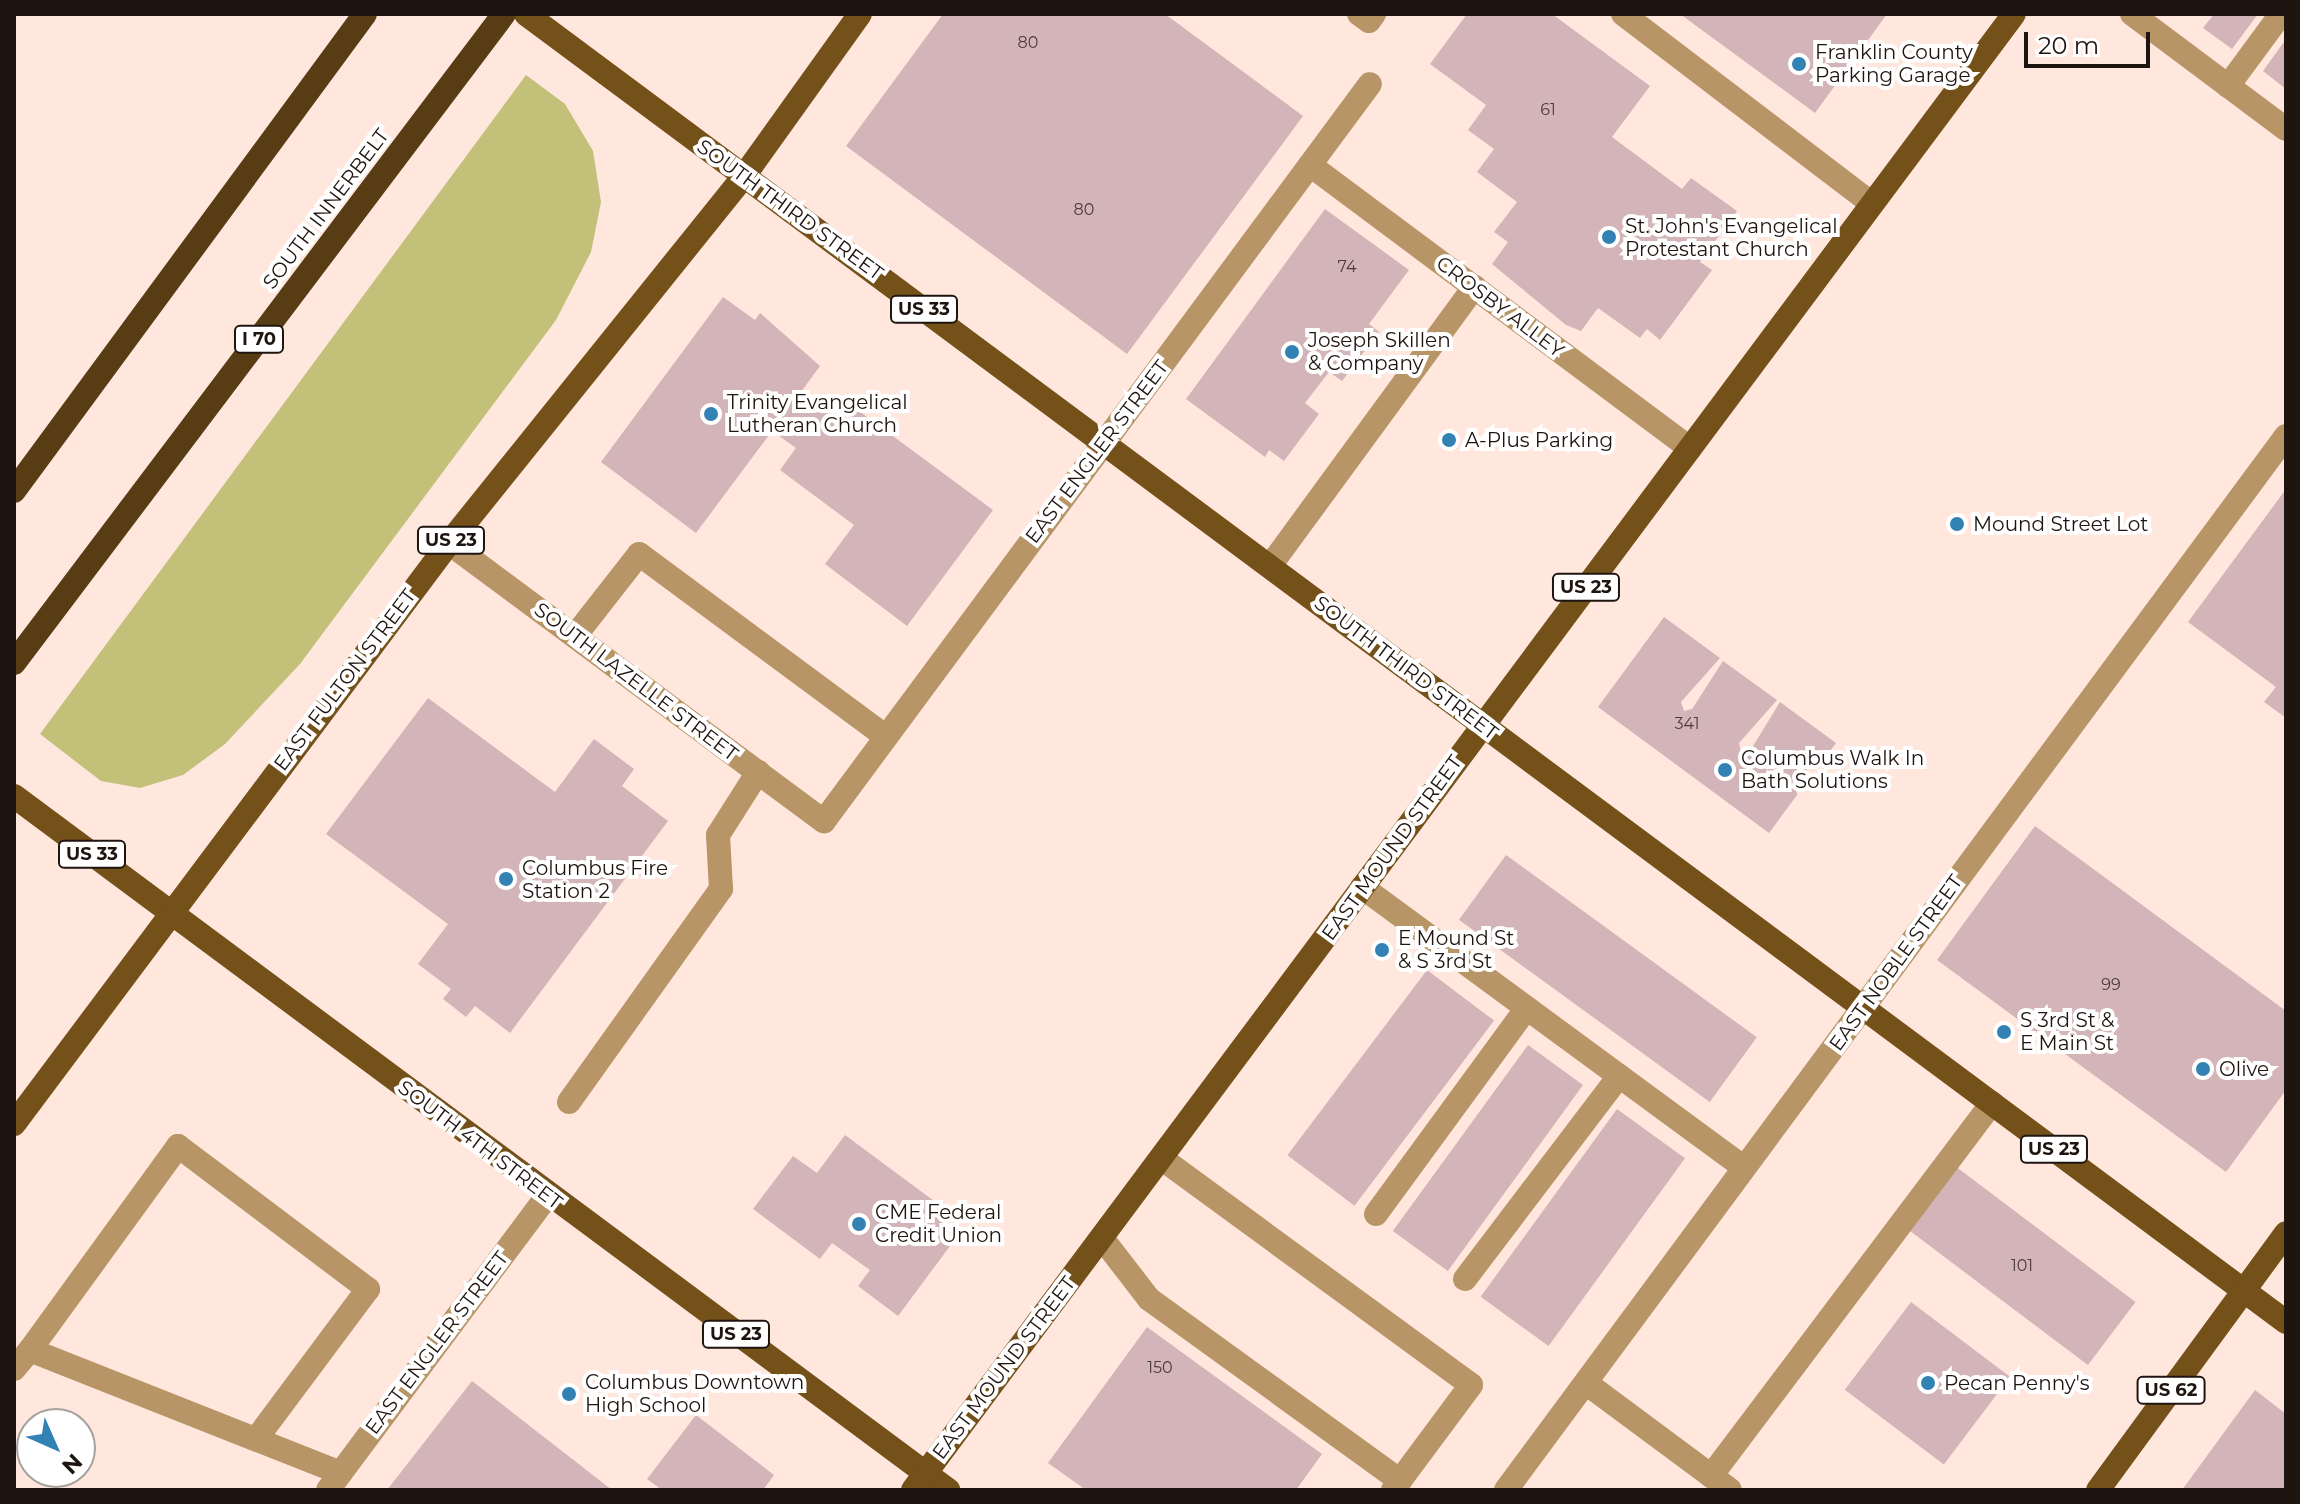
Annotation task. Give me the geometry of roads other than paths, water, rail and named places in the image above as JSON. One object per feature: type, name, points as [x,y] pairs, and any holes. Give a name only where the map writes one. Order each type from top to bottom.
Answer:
[{"type":"highway","points":[[14,491],[365,14]]},
{"type":"highway","name":"SOUTH INNERBELT","points":[[14,663],[504,14]]},
{"type":"main road","name":"SOUTH THIRD STREET","points":[[526,14],[2286,1322]]},
{"type":"main road","name":"EAST FULTON STREET","points":[[14,1124],[449,543],[744,176],[860,14]]},
{"type":"main road","name":"EAST MOUND STREET","points":[[919,1481],[2014,14]]},
{"type":"main road","name":"SOUTH 4TH STREET","points":[[14,796],[547,1196],[919,1481],[948,1490]]},
{"type":"main road","name":"US 62","points":[[2098,1490],[2286,1233]]},
{"type":"lane","points":[[1359,14],[1369,21],[1374,14]]},
{"type":"lane","points":[[1623,14],[1872,204]]},
{"type":"lane","points":[[2132,14],[2286,129]]},
{"type":"lane","points":[[2228,86],[2281,14]]},
{"type":"lane","name":"EAST ENGLER STREET","points":[[824,821],[1370,84]]},
{"type":"lane","name":"CROSBY ALLEY","points":[[1310,165],[1690,448]]},
{"type":"lane","points":[[1270,566],[1474,287]]},
{"type":"lane","name":"EAST NOBLE STREET","points":[[1506,1490],[2286,436]]},
{"type":"lane","name":"SOUTH LAZELLE STREET","points":[[449,543],[824,821]]},
{"type":"lane","points":[[575,636],[639,554],[886,737]]},
{"type":"lane","points":[[569,1102],[721,889],[718,835],[758,772]]},
{"type":"lane","points":[[1362,887],[1744,1168]]},
{"type":"lane","points":[[1376,1214],[1527,1008]]},
{"type":"lane","points":[[1465,1279],[1619,1076]]},
{"type":"lane","points":[[1586,1383],[1721,1483],[1992,1103]]},
{"type":"lane","points":[[257,1438],[368,1289],[178,1146],[22,1359],[257,1438],[334,1482]]},
{"type":"lane","points":[[1102,1238],[1149,1299],[1396,1486],[1471,1385],[1161,1158]]},
{"type":"lane","name":"EAST ENGLER STREET","points":[[334,1482],[547,1196]]},
{"type":"place","name":"Franklin County Parking Garage","points":[[1799,64]]},
{"type":"place","name":"St. John's Evangelical Protestant Church","points":[[1609,237]]},
{"type":"place","name":"Joseph Skillen & Company","points":[[1292,352]]},
{"type":"place","name":"Trinity Evangelical Lutheran Church","points":[[711,414]]},
{"type":"place","name":"A-Plus Parking","points":[[1449,440]]},
{"type":"place","name":"Mound Street Lot","points":[[1957,524]]},
{"type":"place","name":"Columbus Walk In Bath Solutions","points":[[1725,770]]},
{"type":"place","name":"Columbus Fire Station 2","points":[[506,879]]},
{"type":"place","name":"E Mound St & S 3rd St","points":[[1382,950]]},
{"type":"place","name":"S 3rd St & E Main St","points":[[2004,1032]]},
{"type":"place","name":"Olive","points":[[2203,1069]]},
{"type":"place","name":"CME Federal Credit Union","points":[[859,1224]]},
{"type":"place","name":"Pecan Penny's","points":[[1928,1383]]},
{"type":"place","name":"Columbus Downtown High School","points":[[569,1394]]}]
